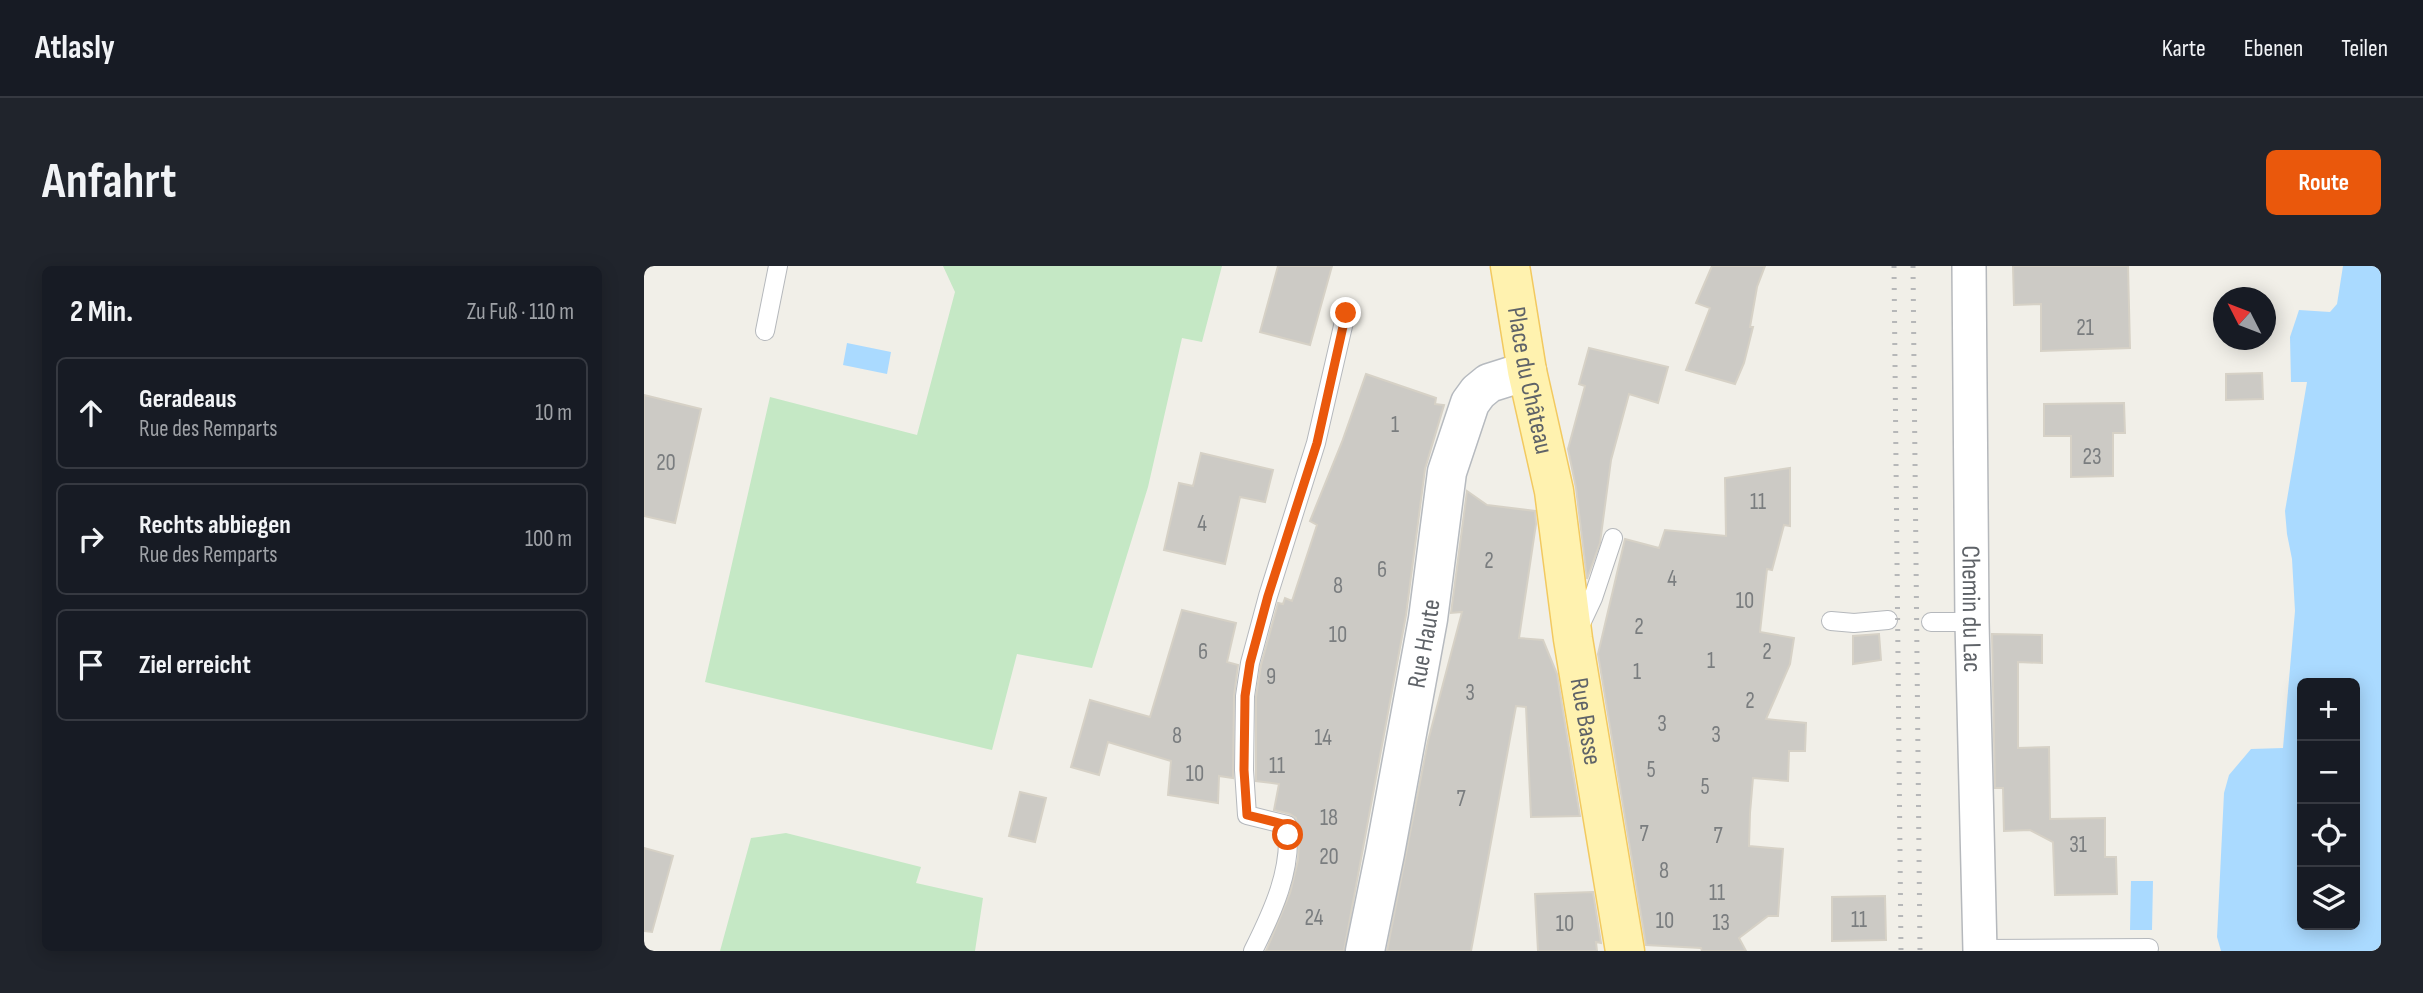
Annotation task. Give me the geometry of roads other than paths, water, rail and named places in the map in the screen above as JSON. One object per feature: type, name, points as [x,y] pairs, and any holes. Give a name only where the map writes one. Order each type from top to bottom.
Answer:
[{"type":"main road","name":"Place du Château","points":[[1510,266],[1527,371],[1554,491]]},
{"type":"main road","name":"Rue Basse","points":[[1554,491],[1573,639],[1625,951]]},
{"type":"street","name":"Chemin du Lac","points":[[1969,266],[1972,622],[1980,950]]},
{"type":"street","name":"Rue Haute","points":[[1365,951],[1428,619],[1447,472],[1470,403],[1478,392],[1489,383],[1527,371]]},
{"type":"lane","points":[[765,331],[778,266]]},
{"type":"lane","points":[[1253,951],[1277,898],[1288,835],[1287,825],[1247,815],[1244,770],[1245,696],[1250,663],[1268,596],[1317,443],[1346,313]]},
{"type":"lane","points":[[1573,639],[1586,618],[1613,538]]},
{"type":"lane","points":[[1831,621],[1854,623],[1888,620]]},
{"type":"lane","points":[[1931,622],[1972,622]]},
{"type":"lane","points":[[1980,950],[2149,948]]},
{"type":"water","points":[[2343,266],[2381,266],[2381,951],[2221,951],[2217,937],[2224,793],[2229,775],[2251,749],[2283,748],[2295,611],[2292,559],[2285,511],[2307,382],[2291,382],[2290,337],[2299,310],[2330,312],[2337,304]]},
{"type":"water","points":[[847,343],[891,352],[887,374],[843,365]]},
{"type":"water","points":[[2131,881],[2153,881],[2152,930],[2130,930]]},
{"type":"railway","points":[[1894,266],[1901,951]]},
{"type":"railway","points":[[1913,266],[1920,951]]}]
